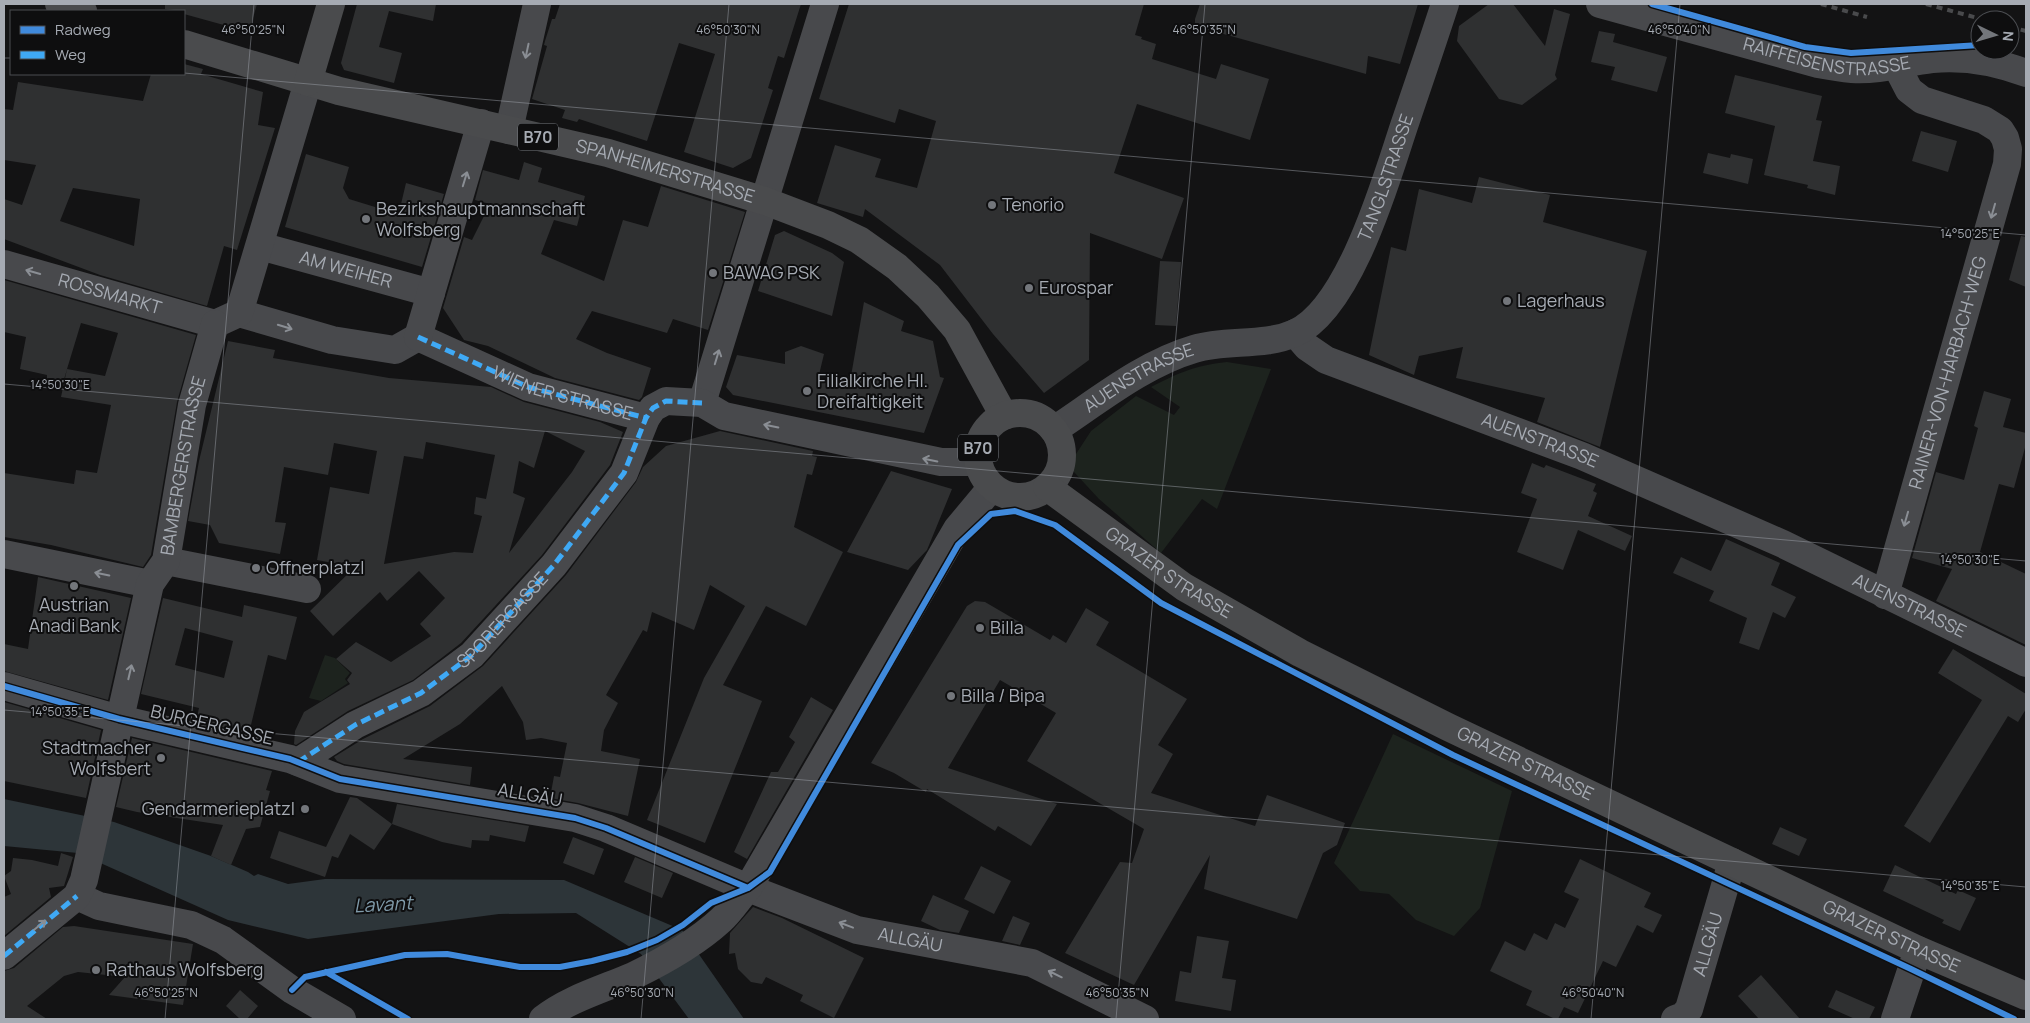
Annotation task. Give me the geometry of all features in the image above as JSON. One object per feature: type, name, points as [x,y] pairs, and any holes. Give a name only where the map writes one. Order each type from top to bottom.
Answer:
[{"type":"main road","points":[[58,4],[79,10]]},
{"type":"main road","points":[[308,82],[331,4]]},
{"type":"main road","name":"SPANHEIMERSTRASSE","points":[[185,44],[308,82],[608,153],[765,201],[828,225],[860,240],[897,267],[928,296],[957,330],[1004,416]]},
{"type":"main road","name":"B70","points":[[1047,487],[1034,494],[1020,497],[1005,494],[992,487],[983,476],[978,462],[978,448],[983,434],[992,423],[1004,416],[1018,413],[1032,414],[1054,430]]},
{"type":"main road","points":[[1047,487],[1057,475],[1061,460],[1060,444],[1054,430]]},
{"type":"main road","name":"GRAZER STRASSE","points":[[1047,487],[1184,587],[1300,652],[1448,727],[1732,862],[1918,950],[2026,996]]},
{"type":"street","points":[[509,130],[537,4]]},
{"type":"street","points":[[702,404],[825,4]]},
{"type":"street","name":"TANGLSTRASSE","points":[[1295,332],[1312,321],[1328,302],[1349,270],[1369,228],[1445,4]]},
{"type":"street","name":"RAIFFEISENSTRASSE","points":[[1600,4],[1818,64],[1853,69],[1933,59],[1960,59],[1985,61],[2026,73]]},
{"type":"street","name":"RAINER-VON-HARBACH-WEG","points":[[1885,595],[2007,164],[2008,149],[2005,138],[2000,130],[1984,120],[1922,100],[1909,90],[1896,65]]},
{"type":"street","points":[[308,82],[260,246],[227,318],[332,340],[395,350],[418,337],[481,123]]},
{"type":"street","name":"AM WEIHER","points":[[260,246],[431,293]]},
{"type":"street","name":"ROSSMARKT","points":[[4,264],[227,318]]},
{"type":"street","name":"BAMBERGERSTRASSE","points":[[77,896],[84,880],[101,809],[119,719],[150,584],[166,561],[192,405],[227,318]]},
{"type":"street","name":"AUENSTRASSE","points":[[1054,430],[1132,378],[1169,357],[1226,342],[1271,340],[1295,332],[1307,347],[1326,360],[1582,456],[1783,544],[2026,663]]},
{"type":"street","name":"WIENER STRASSE","points":[[418,337],[528,387],[646,418],[654,408],[666,401],[702,404],[724,416],[941,462],[978,462]]},
{"type":"street","name":"SPORERGASSE","points":[[298,762],[355,725],[421,693],[472,655],[554,565],[624,473],[646,418]]},
{"type":"street","points":[[543,1019],[565,1006],[671,956],[722,920],[748,888],[957,529],[992,487]]},
{"type":"street","points":[[4,554],[150,584]]},
{"type":"street","points":[[166,561],[307,589]]},
{"type":"street","name":"BURGERGASSE","points":[[4,686],[119,719],[298,762]]},
{"type":"street","name":"ALLGÄU","points":[[298,762],[340,778],[575,818],[606,828],[748,888],[857,930],[1032,963],[1146,1019]]},
{"type":"street","name":"ALLGÄU","points":[[1675,1019],[1683,1016],[1689,1009],[1732,862]]},
{"type":"street","points":[[4,956],[77,896],[99,906],[191,925],[223,940],[292,990],[342,1019]]},
{"type":"street","points":[[1895,1019],[1918,950]]},
{"type":"shaded area","points":[[1227,362],[1271,369],[1217,509],[1202,499],[1161,553],[1099,499],[1074,472],[1073,463],[1076,454],[1091,431],[1136,396],[1174,415],[1180,407],[1151,387],[1188,370]]},
{"type":"shaded area","points":[[325,655],[335,658],[350,673],[345,679],[348,683],[321,701],[309,698]]},
{"type":"shaded area","points":[[1393,734],[1512,791],[1480,908],[1454,936],[1416,920],[1389,894],[1360,891],[1334,863]]},
{"type":"water","name":"Lavant","points":[[4,799],[114,822],[211,856],[254,876],[258,874],[288,884],[325,879],[564,880],[682,930],[744,1019],[689,1019],[641,954],[576,913],[499,914],[308,939],[228,920],[78,853],[4,846]]},
{"type":"building","points":[[165,4],[257,4],[249,32],[185,14],[185,10],[165,9]]},
{"type":"building","points":[[357,4],[436,4],[433,21],[389,11],[379,47],[402,53],[394,83],[344,70],[341,63]]},
{"type":"building","points":[[560,4],[801,4],[784,58],[778,56],[768,88],[773,90],[751,158],[733,168],[684,152],[715,54],[679,43],[647,141],[579,119],[577,122],[562,118],[565,110],[532,99],[547,46],[544,45],[545,41],[552,19],[555,19]]},
{"type":"building","name":"Tenorio","points":[[849,4],[1144,4],[1135,35],[1156,44],[1152,59],[1216,79],[1221,64],[1269,79],[1250,140],[1137,104],[1114,173],[1184,198],[1162,259],[1090,233],[1089,360],[1044,393],[993,334],[940,265],[865,209],[863,217],[817,203],[835,145],[881,159],[875,177],[917,188],[936,121],[899,109],[895,123],[819,99]]},
{"type":"building","points":[[1200,4],[1418,4],[1400,64],[1368,56],[1366,74],[1195,26],[1195,19]]},
{"type":"building","points":[[1489,4],[1513,4],[1545,46],[1554,9],[1570,14],[1555,75],[1557,79],[1522,105],[1499,99],[1457,41],[1459,26]]},
{"type":"building","points":[[1599,31],[1615,34],[1613,42],[1667,57],[1657,92],[1611,80],[1615,67],[1591,62]]},
{"type":"building","points":[[185,64],[203,69],[201,74],[263,92],[258,125],[275,128],[237,250],[224,246],[207,306],[100,275],[4,239],[4,199],[22,205],[36,165],[4,160],[4,109],[13,110],[18,82],[143,101],[151,75],[185,75]],"holes":[[[73,188],[140,199],[134,246],[60,221]]]},
{"type":"building","points":[[1735,75],[1822,96],[1816,120],[1822,121],[1813,161],[1840,166],[1835,195],[1807,188],[1808,185],[1764,175],[1775,126],[1725,113]]},
{"type":"building","points":[[1921,131],[1957,141],[1948,172],[1912,161]]},
{"type":"building","points":[[1708,153],[1730,158],[1731,154],[1753,159],[1748,184],[1703,173]]},
{"type":"building","name":"Bezirkshauptmannschaft Wolfsberg","points":[[306,154],[349,167],[343,188],[349,199],[388,211],[401,204],[406,183],[444,194],[422,267],[285,227]]},
{"type":"building","points":[[524,162],[542,168],[538,182],[585,196],[577,226],[554,220],[541,254],[604,281],[623,220],[648,227],[661,186],[745,212],[708,330],[673,319],[667,333],[592,311],[576,339],[607,353],[651,368],[642,397],[639,400],[555,378],[488,346],[464,340],[443,308],[464,237],[472,240],[490,204],[475,200],[483,170],[519,180]]},
{"type":"building","name":"Lagerhaus","points":[[1479,177],[1550,195],[1543,222],[1647,251],[1600,447],[1537,422],[1545,398],[1456,378],[1463,347],[1419,356],[1414,375],[1369,355],[1391,247],[1406,251],[1419,189],[1472,203]]},
{"type":"building","points":[[784,231],[832,253],[844,262],[832,316],[758,291],[775,235]]},
{"type":"building","points":[[2021,236],[2026,237],[2026,287],[2009,280]]},
{"type":"building","points":[[1160,261],[1181,262],[1176,326],[1155,325]]},
{"type":"building","points":[[4,280],[196,335],[177,402],[151,555],[143,567],[51,545],[4,537],[4,473],[74,484],[76,470],[97,473],[111,405],[61,397],[67,369],[63,383],[47,379],[47,375],[20,369],[26,337],[4,332]],"holes":[[[81,323],[118,333],[105,376],[67,369]]]},
{"type":"building","points":[[864,302],[904,321],[901,331],[933,341],[940,377],[944,378],[924,433],[733,395],[726,387],[737,355],[785,364],[785,352],[801,346],[824,354],[818,379],[851,376]]},
{"type":"building","points":[[228,341],[275,350],[273,358],[389,378],[491,387],[524,402],[600,422],[623,432],[610,465],[542,555],[461,643],[413,680],[348,711],[296,745],[294,744],[295,731],[304,712],[350,684],[347,680],[352,673],[336,659],[356,642],[391,662],[431,636],[420,624],[445,598],[419,571],[387,601],[380,592],[333,636],[310,611],[355,567],[317,560],[330,487],[369,494],[377,451],[334,443],[328,475],[284,467],[275,522],[286,523],[280,554],[219,543],[210,525],[188,521],[199,461]],"holes":[[[545,431],[585,451],[572,472],[509,553],[525,498],[513,493],[519,461],[534,468]],[[426,442],[495,455],[486,499],[476,497],[474,514],[482,516],[473,553],[454,552],[384,564],[404,456],[423,459]]]},
{"type":"building","points":[[1984,391],[2011,399],[2003,427],[2026,433],[2026,444],[2014,488],[1999,484],[1980,552],[2026,574],[2026,645],[1936,601],[1952,569],[1912,558],[1936,472],[1964,480],[1978,428],[1974,426]]},
{"type":"building","points":[[720,431],[813,451],[812,456],[817,457],[812,475],[807,474],[794,527],[843,552],[806,626],[766,606],[723,685],[762,701],[705,843],[647,820],[704,678],[745,606],[710,585],[694,630],[652,612],[647,632],[643,630],[606,695],[618,703],[604,730],[601,751],[640,759],[628,816],[550,798],[554,776],[560,777],[567,743],[541,738],[526,740],[523,722],[502,686],[460,724],[403,759],[472,767],[470,785],[344,764],[337,761],[334,757],[363,739],[430,706],[483,666],[566,575],[636,482],[643,467],[666,446]]},
{"type":"building","points":[[1532,463],[1544,468],[1546,465],[1596,484],[1593,491],[1597,493],[1588,516],[1632,536],[1625,551],[1578,530],[1563,570],[1517,552],[1537,499],[1521,493]]},
{"type":"building","points":[[891,471],[952,489],[927,550],[908,570],[847,552]]},
{"type":"building","points":[[1726,539],[1780,563],[1771,585],[1796,597],[1785,618],[1773,612],[1759,650],[1739,643],[1747,618],[1709,601],[1714,591],[1673,573],[1681,557],[1711,571]]},
{"type":"building","points":[[38,577],[131,598],[108,700],[4,671],[4,644],[28,649]]},
{"type":"building","points":[[163,598],[242,617],[244,605],[297,617],[286,660],[268,655],[249,733],[196,721],[199,708],[141,694]],"holes":[[[185,628],[233,641],[224,678],[175,665]]]},
{"type":"building","points":[[975,601],[985,602],[1050,640],[1053,635],[1066,643],[1086,608],[1109,622],[1096,645],[1187,699],[1158,745],[1173,754],[1151,793],[1255,826],[1267,795],[1345,823],[1337,845],[1323,853],[1297,919],[1204,889],[1210,855],[1134,985],[1065,953],[1120,862],[1132,863],[1144,829],[1027,761],[1056,713],[1000,680],[948,768],[1057,804],[1031,846],[998,826],[995,831],[927,789],[926,792],[894,773],[871,763],[967,606]]},
{"type":"building","points":[[1953,649],[2026,694],[2026,709],[2018,722],[2008,716],[1930,843],[1904,826],[1982,700],[1938,673]]},
{"type":"building","points":[[811,697],[833,710],[747,859],[734,852],[771,772],[778,772],[795,742],[789,737]]},
{"type":"building","points":[[4,702],[101,730],[86,798],[4,781]]},
{"type":"building","points":[[132,738],[272,771],[266,790],[270,791],[260,827],[246,829],[231,865],[211,856],[223,825],[116,807]]},
{"type":"building","points":[[350,797],[357,798],[392,824],[374,850],[350,834],[338,858],[332,856],[325,877],[270,858],[279,831],[326,847]]},
{"type":"building","points":[[397,804],[529,826],[525,842],[490,835],[489,841],[472,840],[471,848],[442,842],[392,824]]},
{"type":"building","points":[[1780,827],[1807,839],[1799,856],[1772,844]]},
{"type":"building","points":[[573,837],[604,849],[594,875],[563,863]]},
{"type":"building","points":[[61,853],[73,857],[64,886],[49,888],[51,897],[4,936],[4,897],[11,894],[4,876],[11,871],[13,858],[58,866]]},
{"type":"building","points":[[635,857],[673,873],[662,898],[624,882]]},
{"type":"building","points":[[1580,859],[1651,893],[1644,907],[1662,915],[1653,933],[1637,925],[1616,967],[1603,961],[1578,1013],[1564,1007],[1558,1019],[1555,1019],[1526,1005],[1532,991],[1490,971],[1505,941],[1525,951],[1534,933],[1547,940],[1555,923],[1565,928],[1579,899],[1564,892]]},
{"type":"building","points":[[1895,865],[1956,894],[1958,890],[1976,898],[1960,931],[1942,923],[1944,920],[1883,891]]},
{"type":"building","points":[[981,866],[1011,881],[994,914],[964,899]]},
{"type":"building","points":[[933,895],[969,911],[959,933],[940,930],[921,921]]},
{"type":"building","points":[[753,907],[782,918],[864,958],[834,1018],[800,1001],[803,995],[766,977],[762,984],[751,982],[738,969],[735,953],[729,954],[730,933]]},
{"type":"building","points":[[1013,916],[1030,923],[1020,945],[1002,941]]},
{"type":"building","name":"Rathaus Wolfsberg","points":[[74,926],[193,944],[183,1005],[109,995],[125,977],[78,972],[64,976],[27,1006],[47,1019],[4,1019],[4,971],[14,968],[63,927]]},
{"type":"building","points":[[1197,936],[1229,941],[1222,978],[1236,980],[1231,1011],[1175,1001],[1180,971],[1191,973]]},
{"type":"building","points":[[1761,975],[1800,1019],[1759,1019],[1738,996]]},
{"type":"building","points":[[240,990],[258,1006],[247,1019],[240,1019],[226,1006]]},
{"type":"building","points":[[1836,990],[1875,1007],[1869,1019],[1855,1019],[1828,1007]]},
{"type":"railway","points":[[1821,4],[1867,17]]},
{"type":"railway","points":[[1926,4],[1970,16]]},
{"type":"railway","points":[[2020,30],[2026,31]]},
{"type":"marked path","points":[[418,337],[528,387],[646,418]]},
{"type":"marked path","points":[[298,762],[355,725],[421,693],[472,655],[554,565],[624,473],[646,418],[653,408],[666,401],[702,403]]},
{"type":"marked path","points":[[4,956],[77,896]]},
{"type":"cycle path","points":[[1652,4],[1805,47],[1851,53],[1970,46]]},
{"type":"cycle path","points":[[292,990],[305,977],[405,955],[447,954],[520,967],[560,967],[592,961],[627,952],[657,940],[683,925],[711,903],[748,888],[770,872],[958,545],[991,514],[1015,511],[1055,525],[1161,603],[1453,755],[2014,1019]]},
{"type":"cycle path","points":[[4,686],[119,719],[290,759],[340,779],[575,818],[606,828],[748,888]]},
{"type":"cycle path","points":[[326,972],[408,1019]]},
{"type":"place","name":"Tenorio","points":[[992,205]]},
{"type":"place","name":"Bezirkshauptmannschaft Wolfsberg","points":[[366,219]]},
{"type":"place","name":"BAWAG PSK","points":[[713,273]]},
{"type":"place","name":"Eurospar","points":[[1029,288]]},
{"type":"place","name":"Lagerhaus","points":[[1507,301]]},
{"type":"place","name":"Filialkirche Hl. Dreifaltigkeit","points":[[807,391]]},
{"type":"place","name":"Offnerplatzl","points":[[256,568]]},
{"type":"place","name":"Austrian Anadi Bank","points":[[74,586]]},
{"type":"place","name":"Billa","points":[[980,628]]},
{"type":"place","name":"Billa / Bipa","points":[[951,696]]},
{"type":"place","name":"Stadtmacher Wolfsbert","points":[[161,758]]},
{"type":"place","name":"Gendarmerieplatzl","points":[[305,809]]},
{"type":"place","name":"Rathaus Wolfsberg","points":[[96,970]]}]
